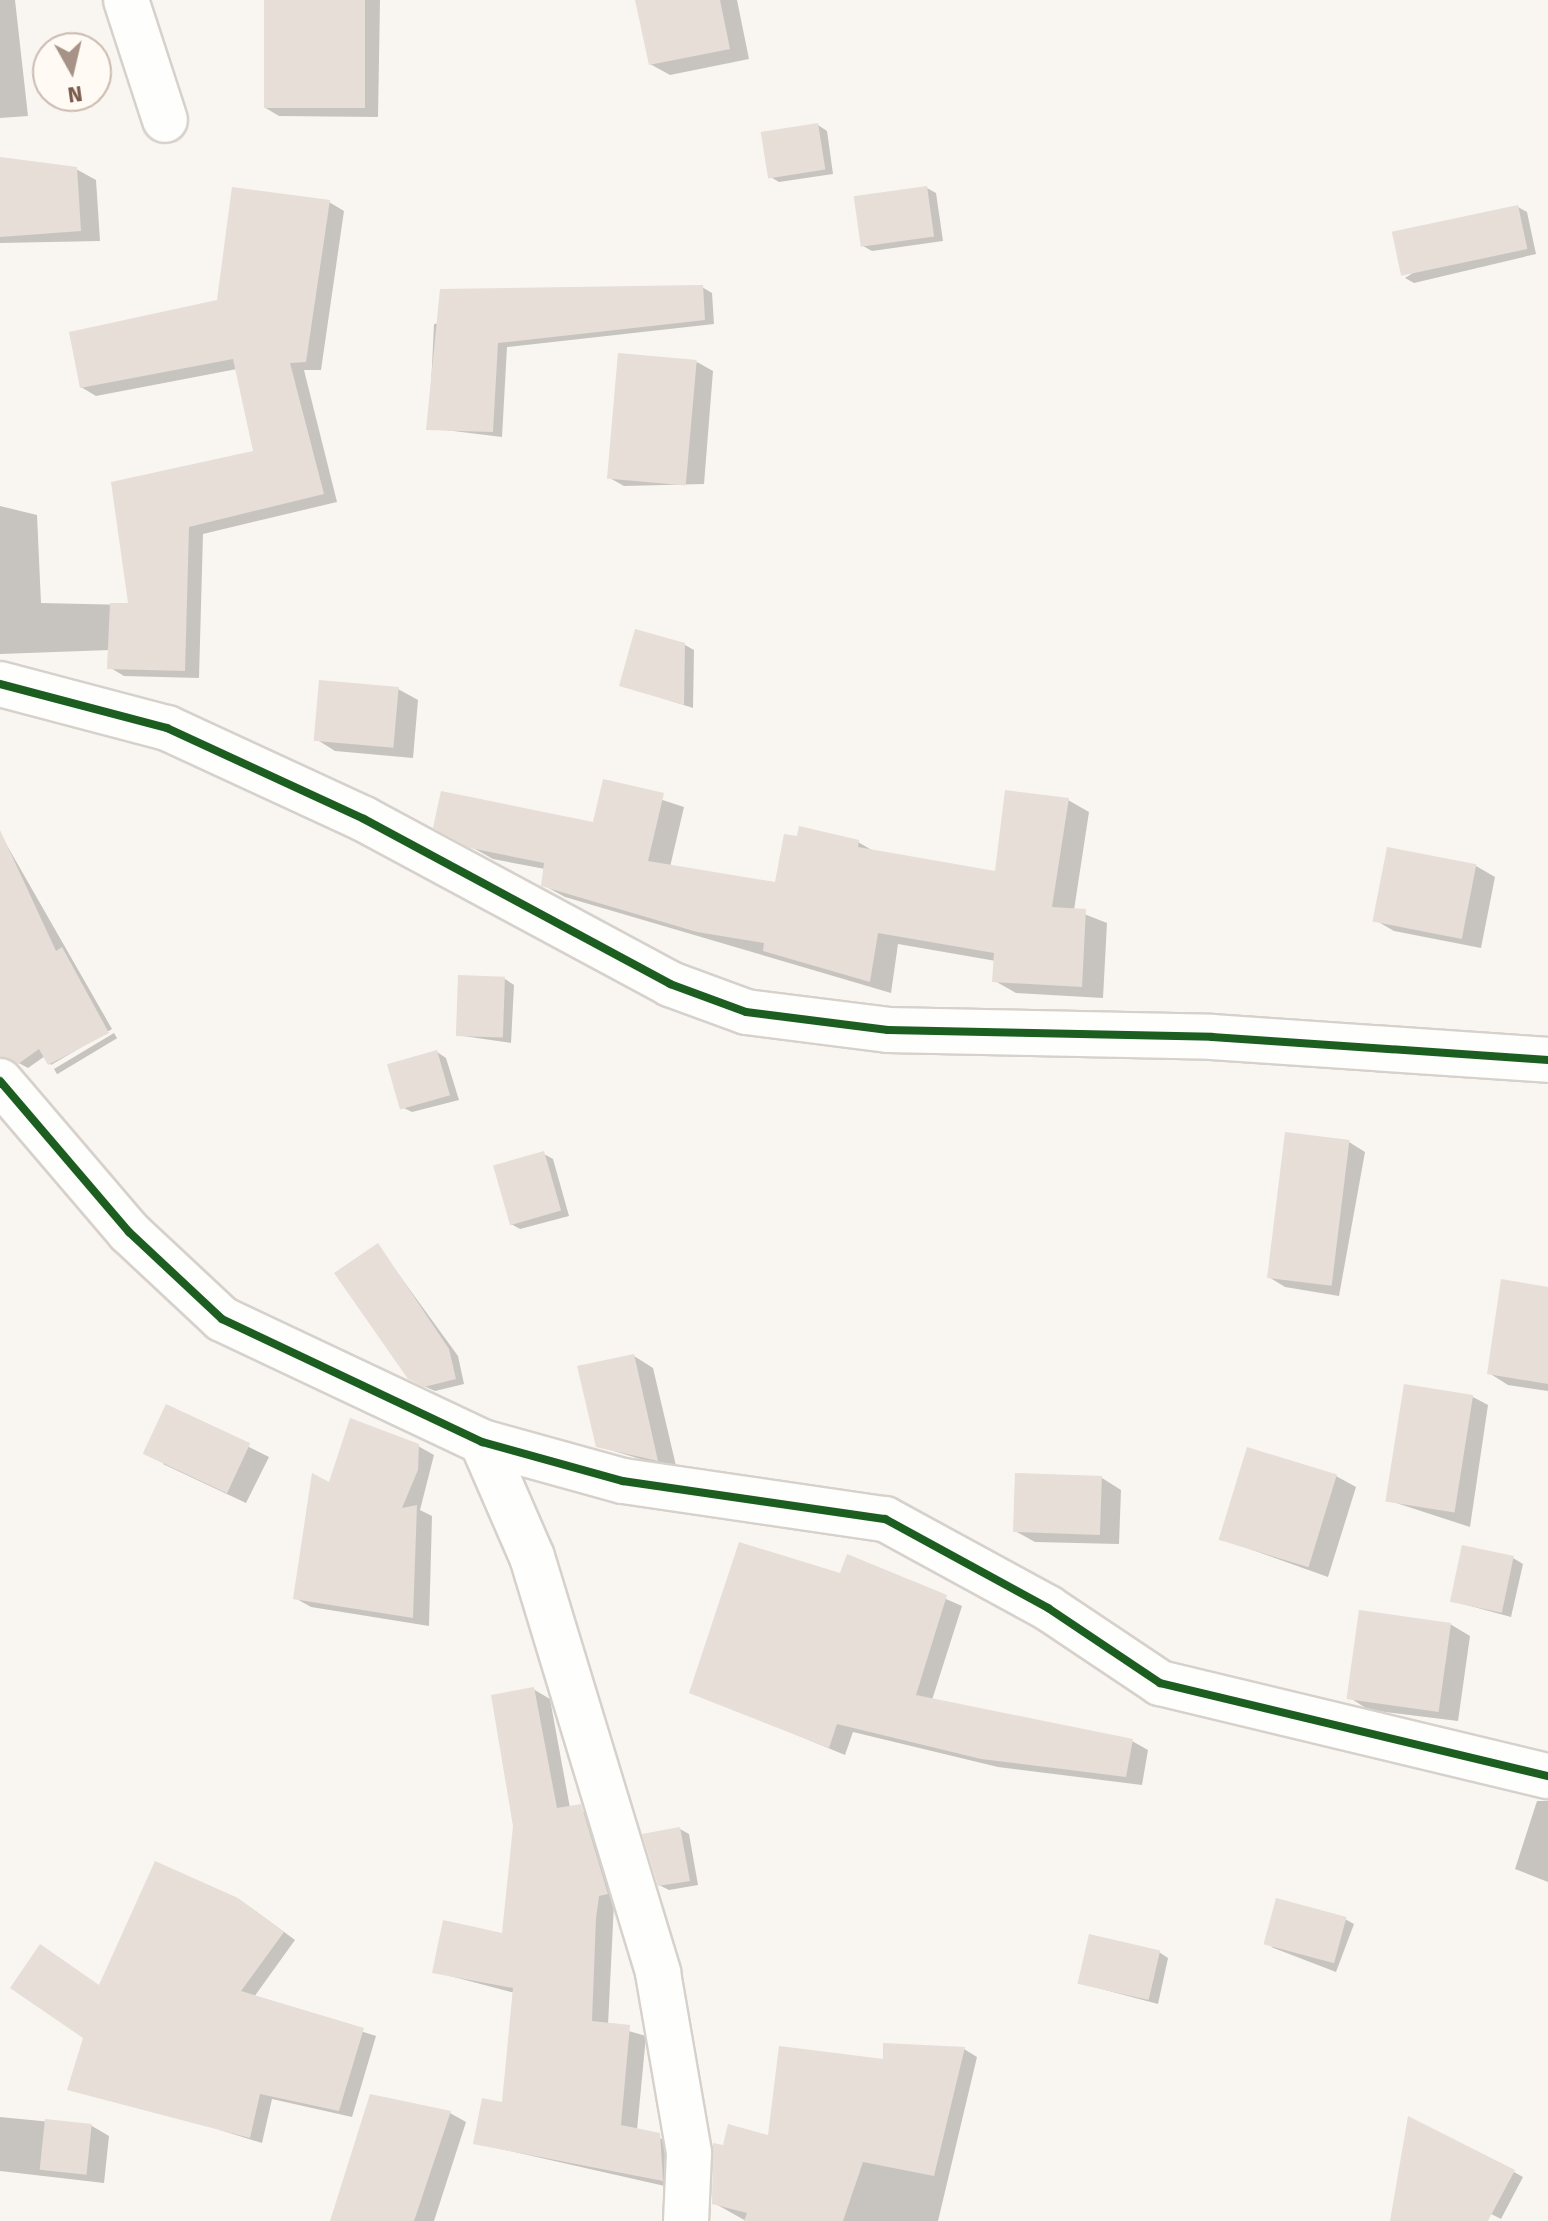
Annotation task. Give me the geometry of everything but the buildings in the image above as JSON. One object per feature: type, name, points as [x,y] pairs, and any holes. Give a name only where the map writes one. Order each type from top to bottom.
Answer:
[{"type":"street","points":[[126,0],[165,120]]},
{"type":"street","points":[[0,684],[167,728],[364,819],[670,984],[746,1012],[888,1030],[1212,1037],[1548,1060]]},
{"type":"street","points":[[0,1081],[129,1232],[222,1319],[482,1442],[623,1481],[885,1519],[1048,1608],[1160,1683],[1548,1776]]},
{"type":"street","points":[[482,1442],[532,1557],[658,1973],[689,2153],[686,2221]]},
{"type":"cycle path","points":[[0,684],[167,728],[364,819],[670,984],[746,1012],[888,1030],[1212,1037],[1548,1060]]},
{"type":"cycle path","points":[[0,1081],[129,1232],[222,1319],[482,1442],[623,1481],[885,1519],[1048,1608],[1160,1683],[1548,1776]]}]
